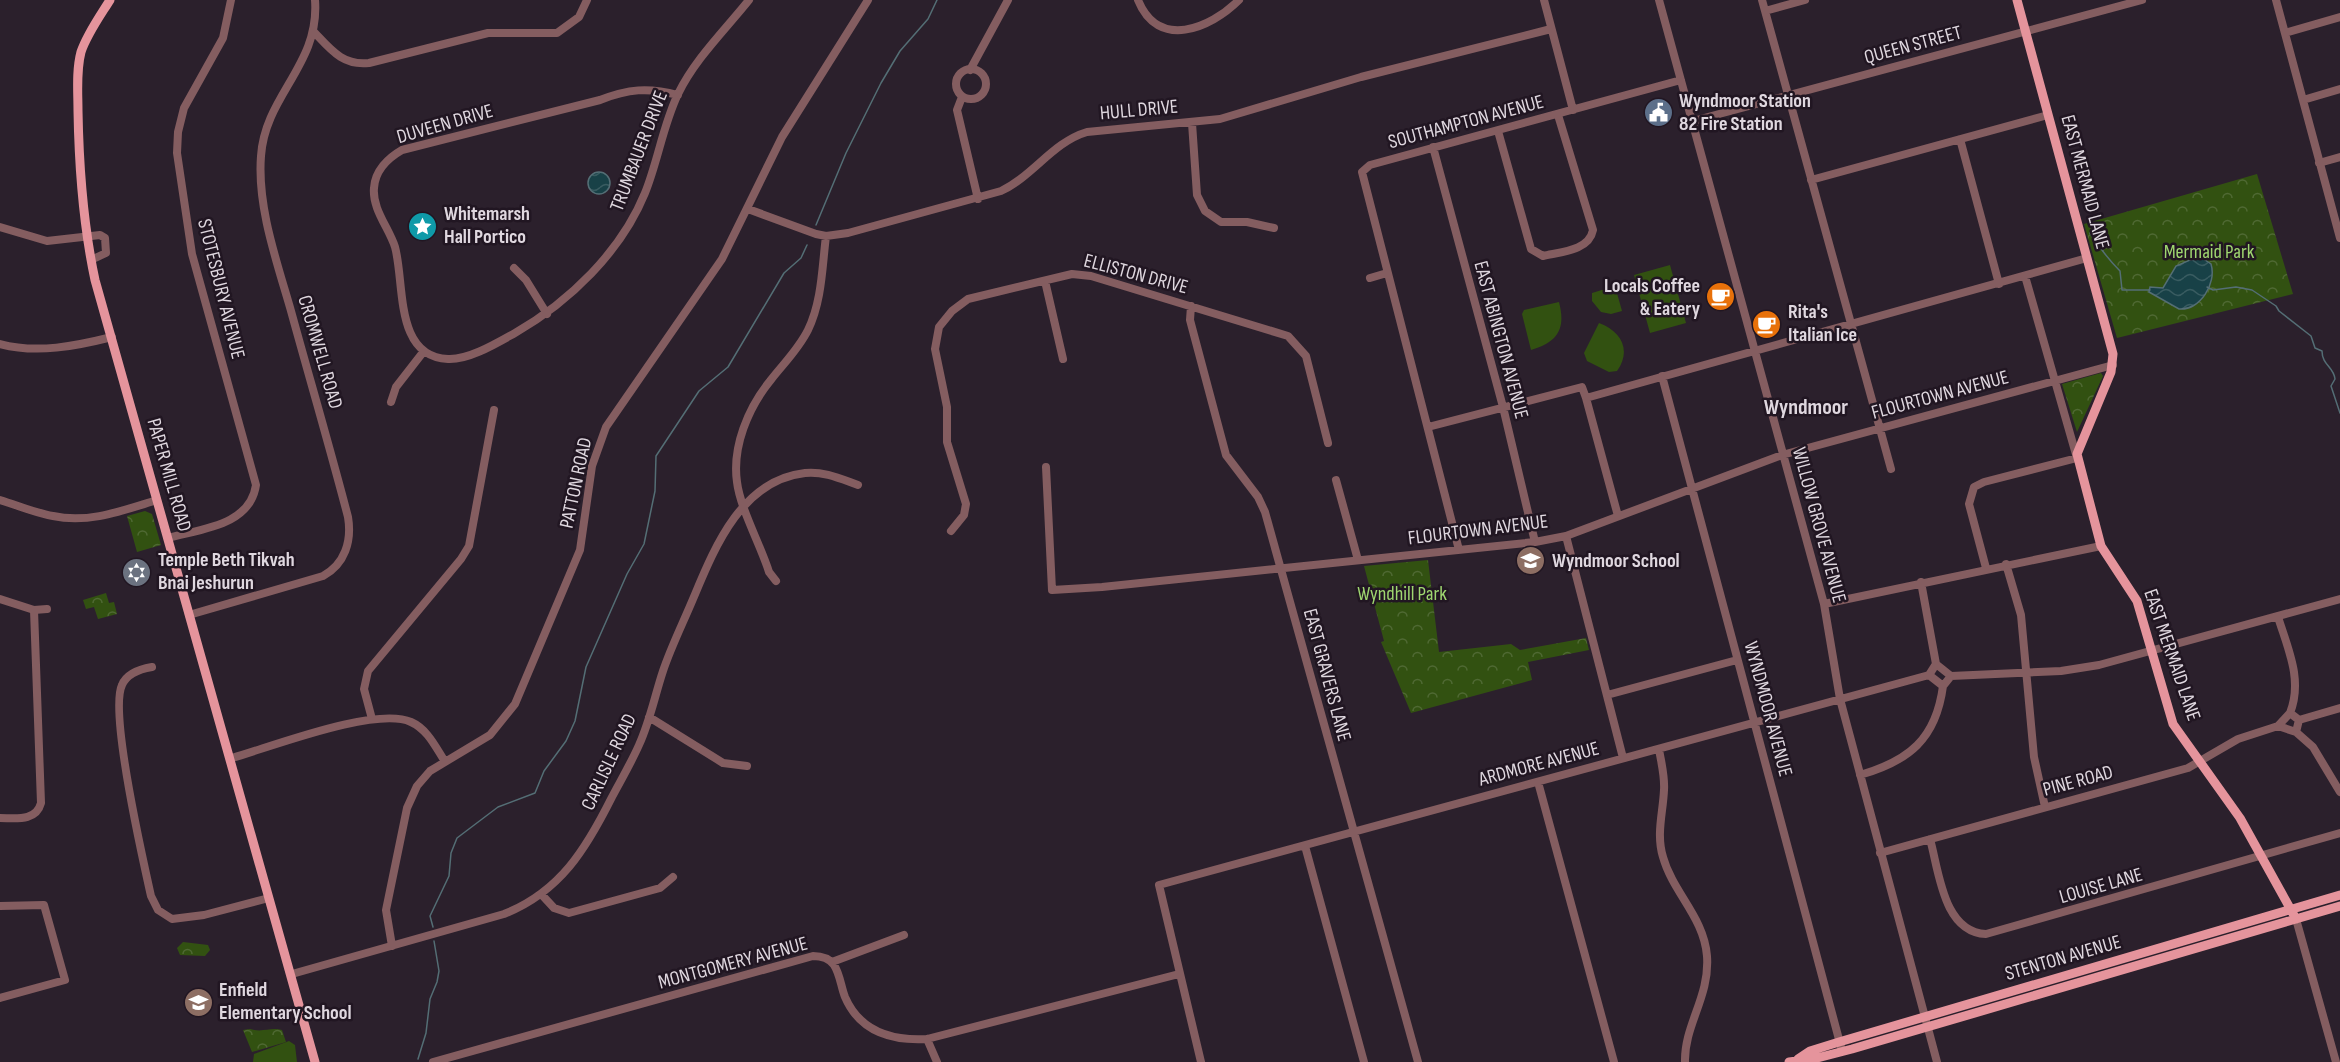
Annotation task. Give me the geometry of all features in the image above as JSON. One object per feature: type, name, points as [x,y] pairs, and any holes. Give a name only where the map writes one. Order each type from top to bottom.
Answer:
[{"type":"main road","name":"PAPER MILL ROAD","points":[[110,0],[86,41],[81,54],[78,77],[79,158],[86,235],[91,261],[189,615],[232,758],[315,1062]]},
{"type":"main road","name":"EAST MERMAID LANE","points":[[2017,0],[2113,351],[2113,365]]},
{"type":"main road","points":[[2077,458],[2113,365]]},
{"type":"main road","name":"EAST MERMAID LANE","points":[[2077,458],[2101,546],[2107,559],[2135,595],[2170,718],[2240,818],[2294,914]]},
{"type":"main road","name":"STENTON AVENUE","points":[[1795,1061],[1809,1051],[1841,1047],[2294,914],[2340,896]]},
{"type":"main road","name":"STENTON AVENUE","points":[[2294,914],[2340,906]]},
{"type":"street","name":"STOTESBURY AVENUE","points":[[168,538],[234,519],[250,503],[256,485],[192,254],[177,153],[178,132],[184,108],[223,38],[231,0]]},
{"type":"street","name":"CROMWELL ROAD","points":[[189,615],[323,576],[338,563],[348,545],[348,517],[270,237],[261,176],[261,148],[267,126],[306,55],[314,32],[315,0]]},
{"type":"street","points":[[314,32],[343,60],[353,64],[369,63],[488,33],[557,33],[579,17],[587,0]]},
{"type":"street","name":"TRUMBAUER DRIVE","points":[[424,351],[445,359],[457,358],[499,341],[547,314],[585,279],[627,227],[645,193],[678,95],[707,51],[749,0]]},
{"type":"street","name":"PATTON ROAD","points":[[392,946],[386,910],[407,808],[421,781],[444,760],[490,735],[515,704],[578,556],[592,466],[606,427],[710,278],[748,209],[782,137],[868,0]]},
{"type":"street","points":[[970,70],[1008,0]]},
{"type":"street","points":[[1138,0],[1150,20],[1162,27],[1179,31],[1215,19],[1239,0]]},
{"type":"street","points":[[1544,0],[1573,110]]},
{"type":"street","name":"WILLOW GROVE AVENUE","points":[[1659,0],[1824,604],[1840,699],[1937,1062]]},
{"type":"street","points":[[1762,0],[1891,469]]},
{"type":"street","points":[[1765,11],[1805,0]]},
{"type":"street","name":"QUEEN STREET","points":[[1693,121],[2142,0]]},
{"type":"street","points":[[2276,0],[2319,163],[2338,222],[2340,238]]},
{"type":"street","points":[[2285,33],[2340,17]]},
{"type":"street","name":"HULL DRIVE","points":[[825,236],[978,199],[1019,182],[1068,140],[1080,134],[1110,128],[1192,123],[1241,114],[1361,76],[1551,29]]},
{"type":"street","points":[[970,70],[983,76],[985,88],[975,99],[962,97],[956,88],[956,79],[963,71],[970,70]]},
{"type":"street","name":"SOUTHAMPTON AVENUE","points":[[1387,273],[1362,172],[1370,165],[1681,80]]},
{"type":"street","name":"DUVEEN DRIVE","points":[[424,351],[409,332],[395,249],[374,199],[376,179],[388,160],[402,150],[600,100],[623,92],[645,88],[678,95]]},
{"type":"street","points":[[2303,100],[2340,89]]},
{"type":"street","points":[[962,97],[957,110],[978,199]]},
{"type":"street","points":[[1498,130],[1531,249],[1543,256],[1584,245],[1592,234],[1558,115]]},
{"type":"street","points":[[1811,180],[2048,115]]},
{"type":"street","points":[[1192,123],[1197,195],[1204,211],[1221,222],[1248,222],[1274,228]]},
{"type":"street","points":[[1960,139],[1999,284]]},
{"type":"street","name":"EAST ABINGTON AVENUE","points":[[1433,147],[1503,407],[1535,542]]},
{"type":"street","points":[[2319,163],[2340,157]]},
{"type":"street","points":[[748,209],[825,236],[819,293],[813,318],[797,350],[755,401],[741,438],[736,470],[738,492],[769,572],[776,581]]},
{"type":"street","points":[[0,226],[46,242],[100,235],[105,238],[106,253],[91,261]]},
{"type":"street","points":[[1586,398],[2087,258]]},
{"type":"street","points":[[514,268],[526,280],[547,314]]},
{"type":"street","points":[[1370,278],[1387,273],[1460,550]]},
{"type":"street","name":"ELLISTON DRIVE","points":[[951,531],[964,515],[966,504],[947,442],[947,407],[936,357],[936,333],[952,311],[969,299],[1072,274],[1091,276],[1281,334],[1298,345],[1306,356],[1328,442]]},
{"type":"street","points":[[1986,568],[1969,504],[1974,488],[1984,482],[2077,458],[2025,276]]},
{"type":"street","points":[[1046,281],[1063,359]]},
{"type":"street","name":"EAST GRAVERS LANE","points":[[1191,306],[1190,320],[1226,455],[1261,503],[1418,1062]]},
{"type":"street","points":[[0,355],[2,344],[49,348],[112,338]]},
{"type":"street","points":[[391,402],[396,387],[424,351]]},
{"type":"street","name":"FLOURTOWN AVENUE","points":[[1046,467],[1052,590],[1460,550],[1535,542],[1566,536],[1782,454],[2113,365]]},
{"type":"street","name":"WYNDMOOR AVENUE","points":[[1662,376],[1841,1047]]},
{"type":"street","points":[[1428,427],[1582,387],[1618,516]]},
{"type":"street","points":[[372,719],[364,690],[368,671],[461,559],[469,546],[494,410]]},
{"type":"street","name":"CARLISLE ROAD","points":[[292,974],[504,914],[542,895],[566,874],[586,848],[639,744],[669,656],[713,552],[726,528],[744,505],[780,481],[802,474],[831,475],[858,485]]},
{"type":"street","points":[[1336,480],[1358,560]]},
{"type":"street","points":[[0,500],[53,516],[78,519],[100,517],[158,501]]},
{"type":"street","points":[[1566,536],[1623,758]]},
{"type":"street","points":[[1824,604],[1986,568],[2101,546]]},
{"type":"street","points":[[2006,564],[2021,615],[2034,757],[2045,807]]},
{"type":"street","points":[[1921,582],[1936,664],[1929,675],[1943,686]]},
{"type":"street","points":[[1936,664],[1951,675],[2079,669],[2152,652],[2340,598]]},
{"type":"street","points":[[0,599],[34,610],[47,609]]},
{"type":"street","points":[[0,818],[26,818],[37,811],[41,803],[34,610]]},
{"type":"street","points":[[2278,617],[2297,681],[2295,700],[2290,713],[2278,726],[2296,732],[2313,747],[2340,792]]},
{"type":"street","points":[[1607,695],[1737,660]]},
{"type":"street","points":[[152,667],[136,670],[122,683],[118,699],[129,790],[151,896],[158,910],[172,919],[204,915],[269,898]]},
{"type":"street","name":"ARDMORE AVENUE","points":[[1179,974],[1159,885],[1929,675]]},
{"type":"street","points":[[1860,775],[1897,762],[1922,740],[1938,712],[1943,686],[1951,675]]},
{"type":"street","points":[[2299,720],[2340,708]]},
{"type":"street","points":[[2290,713],[2299,720]]},
{"type":"street","points":[[649,717],[719,761],[747,766]]},
{"type":"street","points":[[232,758],[372,719],[400,718],[416,725],[428,735],[444,760]]},
{"type":"street","points":[[2296,732],[2299,720]]},
{"type":"street","name":"PINE ROAD","points":[[1880,853],[2201,763],[2238,739],[2278,726]]},
{"type":"street","points":[[1659,749],[1664,789],[1659,830],[1661,849],[1674,883],[1700,925],[1707,955],[1703,998],[1688,1032],[1684,1062]]},
{"type":"street","points":[[1538,782],[1614,1062]]},
{"type":"street","name":"LOUISE LANE","points":[[1930,839],[1953,915],[1966,929],[1986,934],[2340,833]]},
{"type":"street","points":[[1305,846],[1364,1062]]},
{"type":"street","points":[[542,895],[554,908],[569,913],[660,888],[673,878]]},
{"type":"street","points":[[0,906],[44,905],[65,980],[0,998]]},
{"type":"street","name":"EAST MERMAID LANE","points":[[2294,914],[2336,1062]]},
{"type":"street","points":[[832,962],[904,935]]},
{"type":"street","name":"MONTGOMERY AVENUE","points":[[433,1062],[820,956],[832,962],[847,1001],[866,1025],[891,1038],[927,1039],[1179,974]]},
{"type":"street","points":[[1179,974],[1201,1062]]},
{"type":"street","points":[[927,1039],[937,1062]]},
{"type":"green space","name":"Mermaid Park","points":[[2257,174],[2293,294],[2117,338],[2084,224]]},
{"type":"green space","points":[[1670,265],[1686,323],[1650,333],[1634,275]]},
{"type":"green space","points":[[1615,286],[1622,311],[1611,314],[1601,312],[1592,301],[1592,293]]},
{"type":"green space","points":[[1559,302],[1561,320],[1558,333],[1548,343],[1531,350],[1522,314],[1524,310]]},
{"type":"green space","points":[[1599,323],[1607,326],[1622,342],[1624,356],[1617,371],[1609,372],[1587,361],[1584,353]]},
{"type":"green space","points":[[2101,373],[2103,376],[2077,432],[2062,384]]},
{"type":"green space","points":[[145,511],[152,514],[161,545],[137,552],[127,516]]},
{"type":"green space","name":"Wyndhill Park","points":[[1428,560],[1439,652],[1511,644],[1520,650],[1586,638],[1589,650],[1528,662],[1532,680],[1411,713],[1381,642],[1384,641],[1364,566]]},
{"type":"green space","points":[[106,593],[109,603],[114,602],[117,614],[98,619],[94,607],[86,609],[83,600]]},
{"type":"green space","points":[[183,942],[208,945],[210,950],[205,956],[180,955],[177,948]]},
{"type":"green space","points":[[243,1030],[282,1030],[286,1042],[252,1052]]},
{"type":"green space","points":[[289,1041],[295,1045],[297,1062],[253,1062],[254,1054]]},
{"type":"water","points":[[599,172],[607,175],[610,183],[607,191],[599,194],[591,191],[588,183],[591,175]]},
{"type":"water","points":[[2199,256],[2211,264],[2212,271],[2209,287],[2200,301],[2187,308],[2179,309],[2149,292],[2150,287],[2163,288],[2176,266]]},
{"type":"waterway","points":[[816,225],[846,153],[881,83],[900,51],[928,19],[937,0]]},
{"type":"waterway","points":[[2090,233],[2120,271],[2122,290],[2150,290]]},
{"type":"waterway","points":[[433,927],[430,916],[449,876],[451,853],[457,838],[498,807],[535,793],[544,771],[566,741],[575,721],[586,667],[627,574],[644,544],[655,491],[656,456],[699,391],[728,367],[784,273],[801,258],[807,245]]},
{"type":"waterway","points":[[2207,287],[2213,290],[2236,287],[2252,290],[2276,306],[2279,311],[2311,336],[2315,348],[2322,351],[2324,360],[2333,372],[2335,379],[2331,386],[2340,413]]},
{"type":"waterway","points":[[418,1059],[426,1033],[430,999],[439,971],[434,941]]},
{"type":"place","name":"Wyndmoor Station 82 Fire Station","points":[[1658,113]]},
{"type":"place","name":"Whitemarsh Hall Portico","points":[[423,226]]},
{"type":"place","name":"Locals Coffee & Eatery","points":[[1721,297]]},
{"type":"place","name":"Rita's Italian Ice","points":[[1767,324]]},
{"type":"place","name":"Wyndmoor School","points":[[1531,561]]},
{"type":"place","name":"Temple Beth Tikvah Bnai Jeshurun","points":[[137,572]]},
{"type":"place","name":"Enfield Elementary School","points":[[198,1002]]},
{"type":"district","name":"Wyndmoor","points":[[1806,407]]}]
